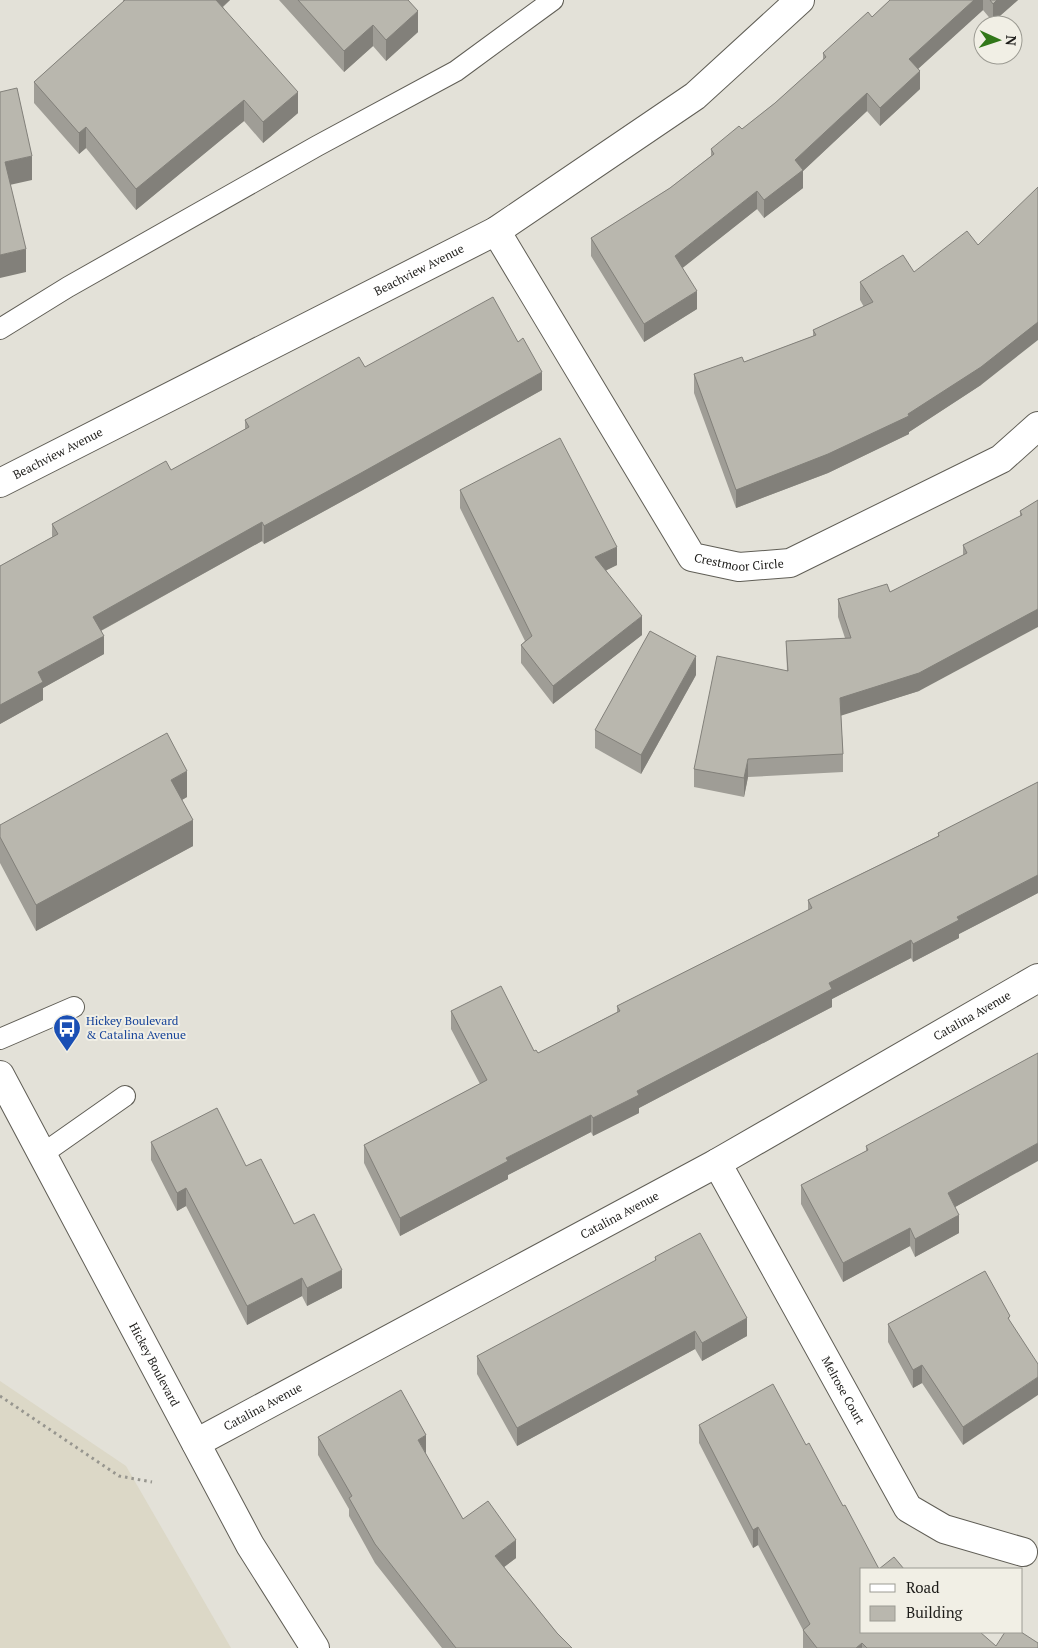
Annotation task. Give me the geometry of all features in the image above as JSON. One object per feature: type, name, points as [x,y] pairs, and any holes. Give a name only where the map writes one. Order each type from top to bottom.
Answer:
[{"type":"street","name":"Beachview Avenue","points":[[0,483],[496,231],[695,96],[800,0]]},
{"type":"street","name":"Crestmoor Circle","points":[[496,231],[692,557],[739,568],[790,563],[1001,459],[1038,426]]},
{"type":"street","name":"Catalina Avenue","points":[[196,1442],[717,1163],[1038,978]]},
{"type":"street","name":"Hickey Boulevard","points":[[0,1075],[250,1545],[315,1648]]},
{"type":"street","name":"Melrose Court","points":[[717,1163],[908,1508],[944,1529],[1024,1552]]},
{"type":"lane","points":[[0,329],[68,286],[282,165],[456,71],[553,0]]},
{"type":"lane","points":[[0,1039],[74,1007]]},
{"type":"lane","points":[[42,1155],[125,1096]]},
{"type":"path","points":[[0,1396],[119,1476],[152,1482]]},
{"type":"shaded area","points":[[0,1381],[126,1466],[231,1648],[0,1648]]},
{"type":"building","points":[[125,0],[216,0],[298,92],[263,122],[244,100],[136,189],[86,127],[79,133],[34,82]]},
{"type":"building","points":[[298,0],[408,0],[418,11],[386,40],[373,25],[344,51]]},
{"type":"building","points":[[890,0],[974,0],[909,59],[920,71],[880,108],[867,93],[795,160],[803,170],[764,200],[757,191],[675,256],[697,291],[644,324],[591,238],[670,188],[714,154],[711,149],[739,126],[742,129],[775,103],[826,57],[823,53],[868,12],[872,17]]},
{"type":"building","points":[[17,88],[32,156],[5,162],[26,249],[0,255],[0,92]]},
{"type":"building","points":[[1038,187],[1038,322],[981,367],[908,414],[909,416],[828,454],[736,490],[694,374],[742,357],[744,362],[816,335],[813,330],[873,302],[860,282],[903,255],[914,272],[967,231],[978,245]]},
{"type":"building","points":[[493,297],[518,342],[523,338],[542,372],[264,526],[262,522],[93,617],[104,636],[38,672],[43,682],[0,705],[0,566],[58,534],[52,524],[166,461],[171,470],[249,427],[245,420],[359,357],[365,367]]},
{"type":"building","points":[[560,438],[617,547],[595,557],[642,616],[553,686],[521,645],[532,636],[460,490]]},
{"type":"building","points":[[1038,500],[1038,609],[919,673],[840,698],[843,754],[748,759],[744,778],[694,769],[717,656],[788,671],[786,641],[851,638],[838,599],[887,584],[890,592],[967,553],[963,545],[1022,515],[1020,511]]},
{"type":"building","points":[[650,631],[696,656],[641,755],[595,730]]},
{"type":"building","points":[[167,733],[187,771],[171,780],[193,820],[36,905],[0,837],[0,825]]},
{"type":"building","points":[[1038,782],[1038,875],[957,917],[959,920],[913,944],[911,940],[829,983],[832,989],[637,1091],[639,1095],[593,1118],[591,1115],[506,1158],[508,1161],[400,1218],[364,1145],[487,1080],[451,1011],[501,986],[534,1051],[536,1050],[538,1053],[620,1011],[617,1006],[812,908],[808,900],[939,836],[938,833]]},
{"type":"building","points":[[1038,1053],[1038,1143],[948,1193],[959,1215],[915,1239],[910,1228],[843,1263],[801,1185],[868,1150],[866,1146]]},
{"type":"building","points":[[217,1108],[246,1166],[261,1159],[294,1224],[314,1214],[342,1270],[307,1288],[302,1278],[247,1306],[186,1188],[177,1193],[151,1142]]},
{"type":"building","points":[[700,1233],[747,1318],[702,1343],[695,1331],[517,1428],[477,1356],[656,1260],[655,1257]]},
{"type":"building","points":[[985,1271],[1010,1316],[1008,1318],[1038,1364],[1038,1377],[963,1427],[922,1365],[913,1370],[888,1324]]},
{"type":"building","points":[[773,1384],[806,1445],[809,1443],[843,1506],[845,1505],[878,1568],[860,1568],[860,1633],[981,1633],[996,1646],[1004,1633],[1023,1633],[1038,1643],[1038,1648],[867,1648],[862,1643],[856,1648],[817,1648],[803,1630],[810,1624],[758,1527],[753,1530],[699,1425]]},
{"type":"building","points":[[401,1390],[426,1435],[418,1440],[463,1519],[488,1501],[516,1540],[495,1556],[557,1633],[572,1648],[456,1648],[375,1544],[349,1498],[352,1496],[318,1437]]},
{"type":"building","points":[[894,1557],[903,1568],[880,1568]]},
{"type":"place","name":"Hickey Boulevard & Catalina Avenue","points":[[67,1052]]}]
